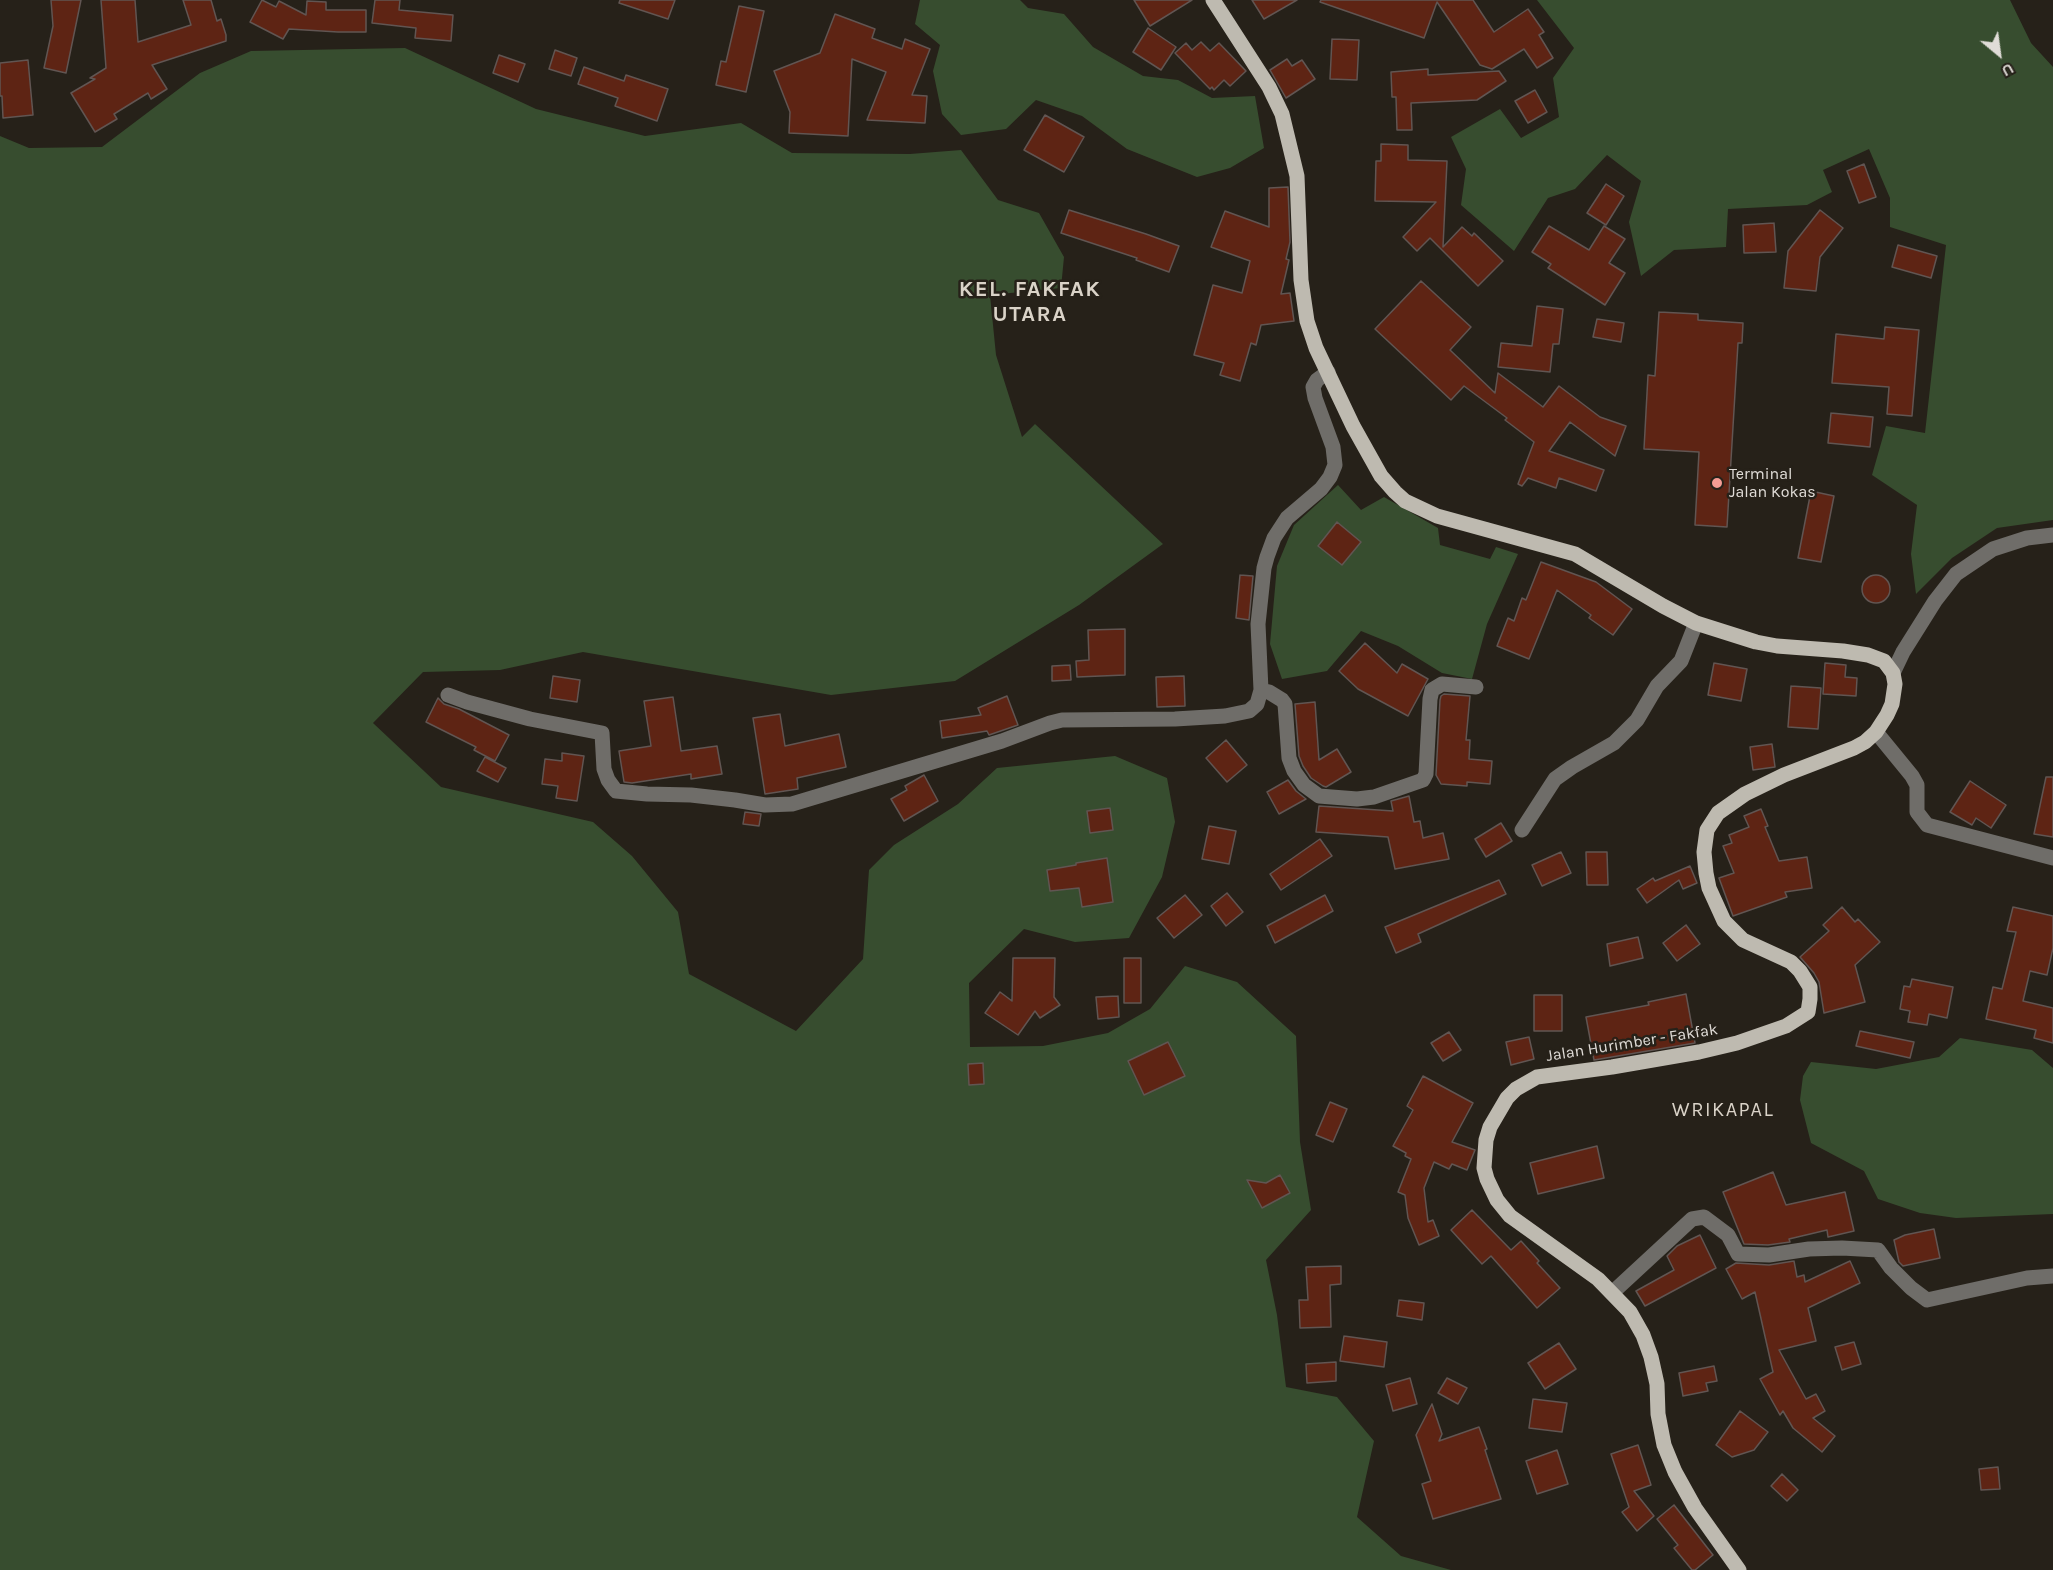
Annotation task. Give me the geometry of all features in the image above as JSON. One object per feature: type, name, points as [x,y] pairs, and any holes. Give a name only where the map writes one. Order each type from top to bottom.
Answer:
[{"type":"main road","points":[[1213,0],[1269,87],[1282,114],[1297,176],[1301,280],[1307,321],[1316,348],[1353,426],[1381,476],[1405,501],[1437,516],[1575,554],[1696,623],[1756,642],[1777,646],[1868,655],[1884,661],[1893,673]]},
{"type":"main road","name":"Jalan Hurimber - Fakfak","points":[[1740,1570],[1695,1508],[1675,1472],[1664,1445],[1658,1414],[1657,1384],[1651,1357],[1643,1335],[1630,1312],[1580,1264],[1544,1242],[1509,1216],[1489,1187],[1485,1168],[1486,1140],[1490,1126],[1507,1098],[1516,1089],[1537,1077],[1699,1052],[1786,1026],[1808,1012],[1811,993],[1800,970],[1791,962],[1743,940],[1724,921],[1709,888],[1706,873],[1704,852],[1707,830],[1718,813],[1745,794],[1805,766],[1865,742],[1876,732],[1892,704],[1895,684],[1893,673]]},
{"type":"street","points":[[448,695],[530,719],[602,733],[604,769],[608,780],[617,791],[691,795],[777,805],[792,804],[1002,741],[1050,723],[1076,720],[1225,716],[1249,711],[1257,704],[1261,690],[1258,624],[1267,557],[1274,538],[1287,518],[1321,489],[1335,465],[1333,447],[1313,387],[1317,380],[1328,372]]},
{"type":"street","points":[[1893,673],[1903,652],[1935,601],[1956,574],[1976,559],[2001,546],[2027,538],[2053,536]]},
{"type":"street","points":[[1522,830],[1556,779],[1614,743],[1637,720],[1657,686],[1682,661],[1696,623]]},
{"type":"street","points":[[1261,690],[1269,692],[1285,704],[1288,758],[1304,785],[1319,796],[1357,800],[1374,797],[1423,780],[1426,774],[1432,690],[1442,684],[1476,687]]},
{"type":"street","points":[[1876,732],[1912,776],[1917,785],[1917,812],[1928,825],[2053,858]]},
{"type":"street","points":[[1612,1293],[1692,1220],[1704,1217],[1728,1235],[1738,1254],[1769,1255],[1809,1249],[1842,1248],[1878,1250],[1891,1268],[1927,1300],[2028,1278],[2053,1276]]},
{"type":"green space","points":[[920,0],[1020,0],[1028,8],[1064,14],[1093,47],[1143,76],[1178,80],[1212,98],[1255,96],[1264,148],[1230,168],[1197,177],[1127,149],[1082,116],[1036,100],[1006,129],[961,135],[942,114],[933,71],[940,45],[915,24]]},
{"type":"green space","points":[[1537,0],[2010,0],[2031,43],[2053,67],[2053,520],[1997,528],[1952,558],[1916,594],[1911,554],[1917,505],[1872,475],[1886,426],[1925,433],[1946,245],[1890,227],[1890,198],[1869,149],[1823,170],[1832,192],[1807,205],[1728,209],[1726,247],[1674,250],[1641,276],[1629,222],[1641,181],[1607,155],[1575,189],[1548,198],[1514,251],[1461,205],[1466,169],[1451,137],[1500,109],[1521,138],[1559,117],[1553,78],[1574,48]]},
{"type":"green space","points":[[405,48],[536,109],[645,136],[741,123],[792,153],[910,154],[961,150],[998,200],[1039,213],[1064,257],[1061,288],[990,295],[996,355],[1022,437],[1035,424],[1163,544],[1079,605],[955,681],[831,695],[583,652],[500,670],[423,672],[373,723],[441,787],[593,822],[632,856],[678,912],[689,974],[796,1031],[863,959],[869,870],[894,845],[958,804],[997,768],[1115,756],[1167,778],[1175,822],[1162,877],[1129,938],[1075,942],[1024,929],[969,983],[970,1047],[1043,1046],[1108,1033],[1150,1009],[1185,966],[1237,982],[1296,1036],[1300,1142],[1311,1210],[1266,1260],[1277,1315],[1286,1387],[1337,1397],[1374,1441],[1357,1517],[1401,1556],[1451,1570],[0,1570],[0,136],[29,148],[102,147],[200,73],[251,51]]},
{"type":"green space","points":[[1338,485],[1361,510],[1384,497],[1438,528],[1440,545],[1490,559],[1496,547],[1518,554],[1487,624],[1472,679],[1442,673],[1398,646],[1361,631],[1327,671],[1282,679],[1270,644],[1277,566],[1294,525]]},
{"type":"green space","points":[[1960,1038],[2032,1050],[2053,1068],[2053,1214],[1956,1218],[1920,1213],[1878,1199],[1864,1171],[1811,1143],[1800,1100],[1803,1076],[1811,1062],[1876,1069],[1939,1057]]},
{"type":"building","points":[[51,0],[81,0],[66,73],[44,68],[53,26]]},
{"type":"building","points":[[101,0],[135,0],[138,42],[191,25],[183,0],[211,0],[217,21],[221,19],[226,41],[152,65],[167,89],[151,99],[148,93],[114,114],[117,119],[95,132],[71,93],[95,79],[90,78],[106,68]]},
{"type":"building","points":[[262,0],[276,7],[279,1],[306,15],[307,1],[326,2],[326,10],[366,10],[366,32],[289,29],[283,39],[250,22]]},
{"type":"building","points":[[375,0],[400,0],[399,10],[453,15],[451,41],[415,38],[416,28],[372,23]]},
{"type":"building","points":[[620,0],[675,0],[668,19],[619,3]]},
{"type":"building","points":[[1134,0],[1192,0],[1150,26]]},
{"type":"building","points":[[1252,0],[1297,0],[1264,19]]},
{"type":"building","points":[[1321,0],[1473,0],[1494,32],[1528,9],[1544,32],[1539,35],[1553,58],[1537,68],[1524,49],[1492,69],[1480,65],[1437,2],[1424,38],[1320,2]]},
{"type":"building","points":[[739,6],[764,11],[746,92],[716,85],[721,61],[726,62]]},
{"type":"building","points":[[835,14],[875,29],[872,38],[902,49],[905,39],[930,49],[912,95],[927,96],[925,123],[867,120],[886,72],[852,59],[848,136],[789,133],[790,112],[774,71],[820,53]]},
{"type":"building","points":[[1148,28],[1176,47],[1161,70],[1133,52]]},
{"type":"building","points":[[1332,39],[1359,40],[1357,80],[1330,79]]},
{"type":"building","points":[[1201,42],[1210,51],[1219,43],[1246,71],[1230,86],[1224,80],[1214,90],[1212,87],[1210,89],[1175,53],[1186,43],[1192,50]]},
{"type":"building","points":[[555,50],[577,58],[571,76],[549,69]]},
{"type":"building","points":[[499,55],[525,64],[518,82],[493,73]]},
{"type":"building","points":[[1287,59],[1292,66],[1302,60],[1315,79],[1286,98],[1270,70]]},
{"type":"building","points":[[28,60],[33,115],[3,118],[0,63]]},
{"type":"building","points":[[584,67],[624,81],[626,75],[668,89],[657,121],[615,106],[618,98],[578,84]]},
{"type":"building","points":[[1428,69],[1428,75],[1499,71],[1506,81],[1477,100],[1411,103],[1412,130],[1397,130],[1396,97],[1392,97],[1391,72]]},
{"type":"building","points":[[1535,90],[1547,112],[1528,123],[1515,101]]},
{"type":"building","points":[[1045,115],[1084,137],[1064,172],[1024,150]]},
{"type":"building","points":[[1381,144],[1408,145],[1408,160],[1447,161],[1443,247],[1462,227],[1472,236],[1474,233],[1503,261],[1478,286],[1430,238],[1417,251],[1403,237],[1436,202],[1375,201],[1376,161],[1381,161]]},
{"type":"building","points":[[1864,164],[1876,197],[1859,203],[1847,171]]},
{"type":"building","points":[[1606,184],[1624,196],[1606,225],[1587,213]]},
{"type":"building","points":[[1288,187],[1290,242],[1286,259],[1289,260],[1281,294],[1290,293],[1294,321],[1261,325],[1256,345],[1251,343],[1240,381],[1220,375],[1224,363],[1194,355],[1213,285],[1242,293],[1250,261],[1211,247],[1225,211],[1269,227],[1269,188]]},
{"type":"building","points":[[1069,210],[1179,246],[1169,272],[1136,260],[1137,258],[1061,233]]},
{"type":"building","points":[[1820,210],[1843,228],[1820,257],[1816,291],[1784,288],[1788,251]]},
{"type":"building","points":[[1774,223],[1776,252],[1744,253],[1743,225]]},
{"type":"building","points":[[1549,226],[1589,250],[1604,226],[1625,239],[1609,263],[1625,273],[1605,305],[1548,268],[1551,264],[1532,252]]},
{"type":"building","points":[[1898,245],[1937,256],[1931,278],[1892,267]]},
{"type":"building","points":[[1421,281],[1471,327],[1450,350],[1495,393],[1498,373],[1543,407],[1559,386],[1600,417],[1626,426],[1615,456],[1570,422],[1549,451],[1604,470],[1596,491],[1559,478],[1556,488],[1528,478],[1522,486],[1518,484],[1534,442],[1505,420],[1507,418],[1464,386],[1451,400],[1375,329]]},
{"type":"building","points":[[1537,306],[1563,309],[1559,344],[1553,344],[1550,372],[1498,367],[1501,343],[1532,346]]},
{"type":"building","points":[[1659,312],[1698,314],[1698,320],[1743,323],[1742,343],[1738,343],[1727,527],[1695,525],[1699,452],[1644,449],[1648,375],[1655,376]]},
{"type":"building","points":[[1597,319],[1624,323],[1621,342],[1593,337]]},
{"type":"building","points":[[1885,327],[1919,330],[1912,416],[1887,414],[1889,387],[1832,383],[1836,334],[1884,339]]},
{"type":"building","points":[[1831,413],[1873,417],[1870,447],[1828,443]]},
{"type":"building","points":[[1811,491],[1834,496],[1821,562],[1798,558]]},
{"type":"building","points":[[1337,522],[1361,542],[1342,565],[1318,546]]},
{"type":"building","points":[[1541,562],[1596,582],[1632,609],[1613,635],[1589,618],[1591,615],[1557,590],[1529,659],[1497,646],[1508,618],[1514,621],[1522,598],[1526,600]]},
{"type":"building","points":[[1240,575],[1253,576],[1249,620],[1236,618]]},
{"type":"building","points":[[1876,575],[1886,579],[1890,589],[1886,599],[1876,603],[1866,599],[1862,589],[1866,579]]},
{"type":"building","points":[[1125,629],[1125,675],[1077,677],[1076,661],[1089,660],[1088,630]]},
{"type":"building","points":[[1365,643],[1397,673],[1402,664],[1428,679],[1408,716],[1358,689],[1339,671]]},
{"type":"building","points":[[1714,663],[1747,669],[1741,701],[1708,695]]},
{"type":"building","points":[[1825,663],[1846,665],[1845,677],[1857,678],[1856,696],[1823,694]]},
{"type":"building","points":[[1070,665],[1071,680],[1052,681],[1052,666]]},
{"type":"building","points":[[553,676],[580,680],[577,702],[550,698]]},
{"type":"building","points":[[1184,676],[1185,706],[1157,707],[1156,677]]},
{"type":"building","points":[[1791,686],[1821,688],[1818,729],[1788,727]]},
{"type":"building","points":[[1444,694],[1470,696],[1466,740],[1470,740],[1469,759],[1492,761],[1490,784],[1467,782],[1467,786],[1441,784],[1436,775],[1440,700]]},
{"type":"building","points":[[1007,696],[1018,725],[989,735],[987,731],[942,738],[940,721],[981,715],[978,708]]},
{"type":"building","points":[[673,697],[681,751],[717,746],[722,774],[691,779],[691,774],[632,783],[624,782],[619,751],[651,746],[644,701]]},
{"type":"building","points":[[438,698],[444,704],[459,709],[509,735],[495,761],[474,750],[476,747],[426,722]]},
{"type":"building","points":[[1315,702],[1319,760],[1337,749],[1351,772],[1326,787],[1311,778],[1299,756],[1295,704]]},
{"type":"building","points":[[780,714],[785,746],[839,734],[846,767],[797,778],[798,789],[765,794],[753,718]]},
{"type":"building","points":[[1226,740],[1247,765],[1227,782],[1206,758]]},
{"type":"building","points":[[1772,744],[1775,767],[1753,770],[1750,747]]},
{"type":"building","points":[[562,753],[584,756],[577,801],[556,798],[558,786],[542,784],[545,759],[562,761]]},
{"type":"building","points":[[485,757],[506,768],[498,782],[477,771]]},
{"type":"building","points":[[924,775],[938,801],[904,821],[891,799],[907,790],[905,786]]},
{"type":"building","points":[[2046,777],[2053,777],[2053,837],[2034,834]]},
{"type":"building","points":[[1288,780],[1306,799],[1279,814],[1267,792]]},
{"type":"building","points":[[1970,781],[2006,805],[1991,828],[1976,818],[1972,825],[1950,812]]},
{"type":"building","points":[[1409,796],[1414,822],[1420,821],[1423,838],[1443,833],[1449,859],[1395,869],[1388,837],[1316,832],[1319,806],[1393,811],[1391,801]]},
{"type":"building","points":[[1110,808],[1113,830],[1090,833],[1087,811]]},
{"type":"building","points":[[1761,809],[1768,826],[1765,827],[1779,861],[1807,857],[1812,888],[1785,892],[1787,897],[1733,916],[1719,878],[1734,873],[1723,846],[1732,843],[1729,835],[1749,827],[1744,816]]},
{"type":"building","points":[[745,812],[761,814],[759,826],[743,824]]},
{"type":"building","points":[[1501,823],[1512,841],[1486,857],[1475,839]]},
{"type":"building","points":[[1209,826],[1236,831],[1229,864],[1202,859]]},
{"type":"building","points":[[1320,839],[1332,856],[1281,890],[1270,874]]},
{"type":"building","points":[[1561,852],[1571,873],[1542,886],[1532,865]]},
{"type":"building","points":[[1586,852],[1607,852],[1608,885],[1587,885]]},
{"type":"building","points":[[1107,858],[1113,902],[1082,907],[1079,888],[1050,891],[1047,870]]},
{"type":"building","points":[[1690,866],[1697,883],[1683,889],[1679,880],[1647,903],[1637,889],[1653,878],[1655,881]]},
{"type":"building","points":[[1499,880],[1506,894],[1418,934],[1421,942],[1396,953],[1385,927]]},
{"type":"building","points":[[1227,893],[1243,912],[1226,926],[1211,906]]},
{"type":"building","points":[[1185,895],[1202,915],[1174,938],[1157,918]]},
{"type":"building","points":[[1325,895],[1333,911],[1275,943],[1267,926]]},
{"type":"building","points":[[1842,907],[1855,922],[1858,919],[1880,942],[1855,965],[1865,1002],[1824,1013],[1819,982],[1800,957],[1829,931],[1823,925]]},
{"type":"building","points":[[2013,907],[2053,916],[2053,948],[2047,975],[2030,971],[2023,1001],[2053,1008],[2053,1043],[2034,1038],[2036,1030],[1986,1019],[1993,987],[2002,989],[2016,932],[2007,931]]},
{"type":"building","points":[[1686,925],[1700,944],[1677,961],[1663,943]]},
{"type":"building","points":[[1638,937],[1643,958],[1610,966],[1607,944]]},
{"type":"building","points":[[1013,958],[1055,958],[1054,997],[1060,1005],[1040,1018],[1035,1011],[1018,1035],[985,1013],[1000,992],[1012,1001]]},
{"type":"building","points":[[1124,958],[1141,958],[1141,1003],[1124,1003]]},
{"type":"building","points":[[1912,979],[1953,987],[1947,1018],[1929,1014],[1927,1025],[1908,1022],[1910,1011],[1900,1009],[1904,986],[1910,987]]},
{"type":"building","points":[[1686,994],[1695,1043],[1594,1060],[1586,1017],[1649,1005],[1648,1002]]},
{"type":"building","points":[[1534,995],[1562,995],[1562,1031],[1534,1031]]},
{"type":"building","points":[[1118,996],[1119,1017],[1098,1019],[1096,997]]},
{"type":"building","points":[[1860,1031],[1914,1042],[1910,1058],[1856,1046]]},
{"type":"building","points":[[1449,1032],[1461,1050],[1443,1061],[1431,1043]]},
{"type":"building","points":[[1529,1037],[1534,1059],[1511,1065],[1506,1042]]},
{"type":"building","points":[[1168,1042],[1185,1076],[1144,1095],[1128,1061]]},
{"type":"building","points":[[983,1063],[984,1084],[969,1085],[968,1064]]},
{"type":"building","points":[[1423,1076],[1473,1103],[1452,1142],[1475,1150],[1467,1170],[1452,1164],[1449,1169],[1434,1162],[1424,1188],[1428,1222],[1433,1220],[1439,1236],[1419,1245],[1408,1218],[1405,1195],[1398,1192],[1411,1159],[1405,1156],[1406,1153],[1393,1146],[1413,1110],[1407,1106]]},
{"type":"building","points":[[1330,1102],[1347,1109],[1333,1142],[1316,1135]]},
{"type":"building","points":[[1597,1146],[1604,1178],[1538,1194],[1530,1163]]},
{"type":"building","points":[[1773,1172],[1786,1205],[1845,1192],[1854,1231],[1828,1237],[1827,1230],[1789,1239],[1790,1242],[1768,1245],[1744,1244],[1723,1192]]},
{"type":"building","points":[[1280,1175],[1290,1193],[1262,1208],[1247,1180],[1266,1183]]},
{"type":"building","points":[[1472,1210],[1511,1250],[1521,1241],[1560,1288],[1537,1308],[1491,1256],[1482,1264],[1451,1230]]},
{"type":"building","points":[[1934,1229],[1940,1258],[1903,1266],[1899,1262],[1894,1240],[1905,1235]]},
{"type":"building","points":[[1700,1235],[1716,1268],[1645,1306],[1636,1291],[1674,1270],[1667,1256],[1677,1246]]},
{"type":"building","points":[[1794,1261],[1797,1277],[1804,1275],[1805,1282],[1850,1261],[1860,1283],[1808,1308],[1816,1341],[1779,1350],[1806,1399],[1816,1394],[1825,1411],[1813,1418],[1835,1436],[1822,1452],[1793,1428],[1783,1411],[1780,1415],[1760,1379],[1773,1372],[1755,1292],[1742,1299],[1726,1269],[1736,1263],[1769,1265]]},
{"type":"building","points":[[1341,1266],[1341,1284],[1330,1285],[1331,1327],[1300,1328],[1299,1300],[1308,1300],[1306,1267]]},
{"type":"building","points":[[1399,1300],[1424,1303],[1422,1320],[1397,1316]]},
{"type":"building","points":[[1344,1336],[1387,1342],[1384,1367],[1340,1361]]},
{"type":"building","points":[[1854,1342],[1861,1364],[1842,1370],[1835,1347]]},
{"type":"building","points":[[1559,1343],[1576,1369],[1545,1389],[1528,1363]]},
{"type":"building","points":[[1336,1362],[1336,1381],[1307,1383],[1306,1364]]},
{"type":"building","points":[[1714,1366],[1717,1381],[1706,1383],[1708,1391],[1683,1396],[1679,1373]]},
{"type":"building","points":[[1410,1378],[1417,1404],[1393,1411],[1386,1385]]},
{"type":"building","points":[[1447,1378],[1467,1388],[1458,1404],[1438,1393]]},
{"type":"building","points":[[1533,1399],[1567,1403],[1562,1432],[1529,1428]]},
{"type":"building","points":[[1432,1404],[1442,1434],[1439,1441],[1479,1427],[1501,1499],[1433,1519],[1422,1484],[1431,1481],[1416,1435]]},
{"type":"building","points":[[1740,1411],[1768,1432],[1754,1450],[1732,1457],[1716,1445]]},
{"type":"building","points":[[1638,1445],[1651,1485],[1634,1491],[1654,1516],[1637,1531],[1622,1512],[1629,1507],[1611,1454]]},
{"type":"building","points":[[1557,1450],[1568,1484],[1537,1494],[1526,1461]]},
{"type":"building","points":[[1998,1467],[2000,1489],[1981,1490],[1979,1469]]},
{"type":"building","points":[[1782,1474],[1798,1490],[1787,1501],[1771,1486]]},
{"type":"building","points":[[1674,1505],[1713,1555],[1695,1570],[1692,1570],[1674,1548],[1678,1545],[1657,1519]]},
{"type":"place","name":"Terminal Jalan Kokas","points":[[1717,483]]},
{"type":"district","name":"KEL. FAKFAK UTARA","points":[[1030,302]]},
{"type":"district","name":"WRIKAPAL","points":[[1723,1110]]}]
